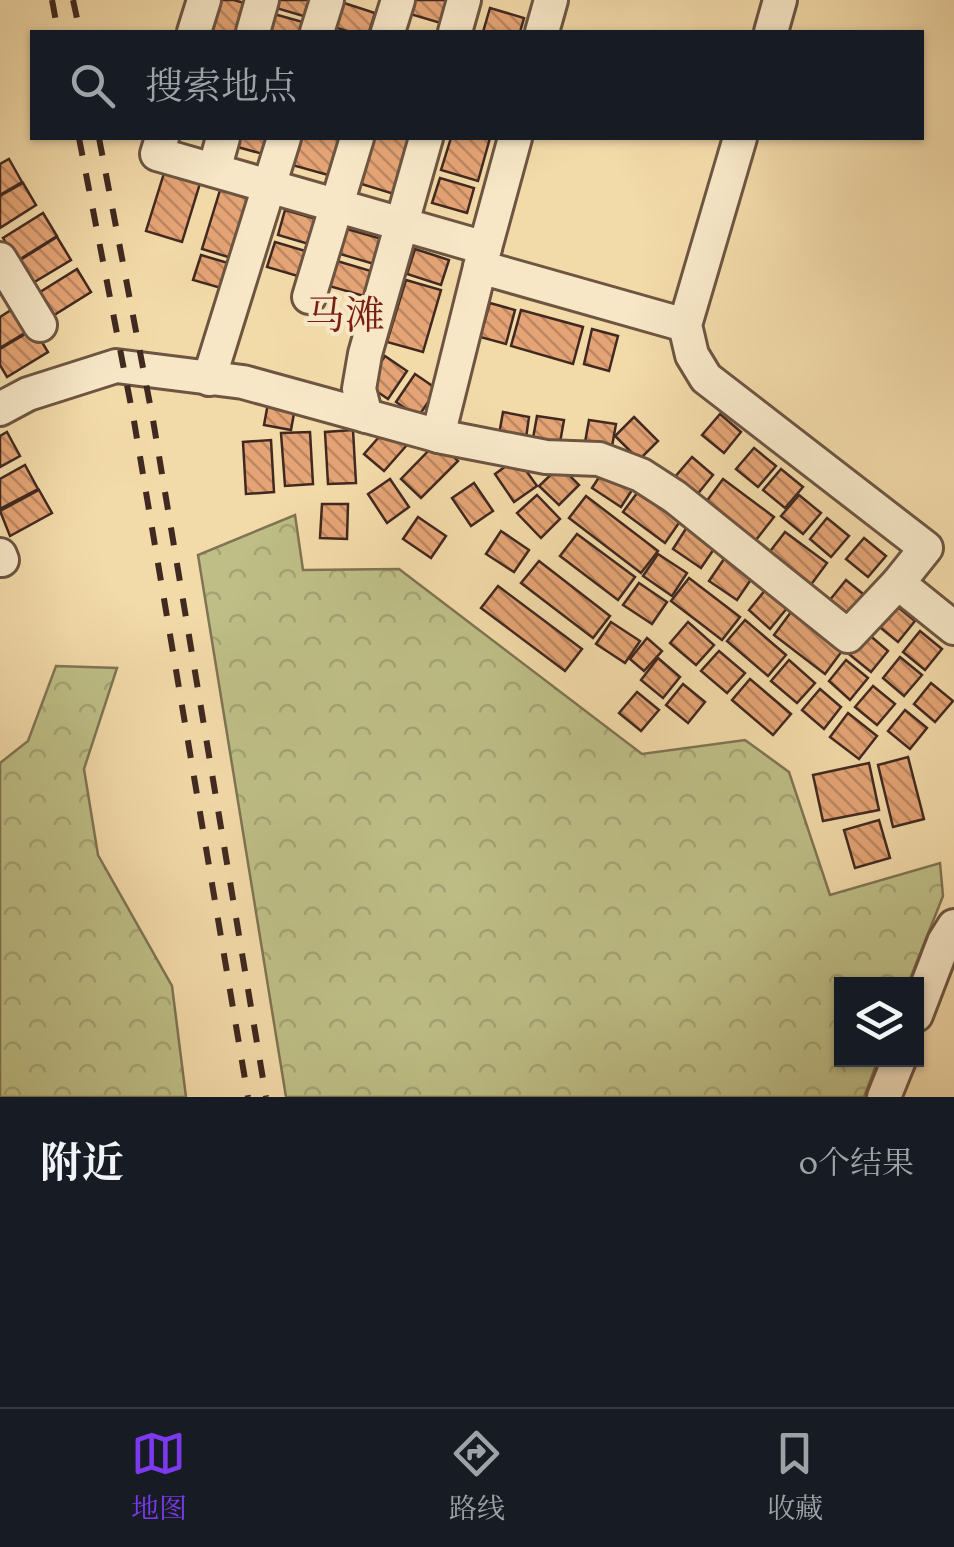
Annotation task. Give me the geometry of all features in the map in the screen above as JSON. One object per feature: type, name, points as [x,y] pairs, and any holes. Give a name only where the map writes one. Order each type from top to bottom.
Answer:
[{"type":"street","points":[[195,30],[204,0]]},
{"type":"street","points":[[254,30],[262,0]]},
{"type":"street","points":[[318,30],[327,0]]},
{"type":"street","points":[[389,30],[398,0]]},
{"type":"street","points":[[456,30],[464,0]]},
{"type":"street","points":[[772,30],[780,0]]},
{"type":"street","points":[[214,170],[223,140]]},
{"type":"street","points":[[209,379],[283,140]]},
{"type":"street","points":[[310,297],[356,140]]},
{"type":"street","points":[[366,416],[359,389],[365,354],[425,140]]},
{"type":"street","points":[[438,436],[513,140]]},
{"type":"street","points":[[1,406],[116,366],[243,382],[438,436],[546,456],[598,459],[641,475],[675,497],[848,636],[926,548],[706,378],[692,355],[685,326],[739,140]]},
{"type":"street","points":[[160,146],[214,170],[401,224],[483,258],[685,326]]},
{"type":"street","points":[[0,259],[40,324]]},
{"type":"street","points":[[898,582],[954,628]]},
{"type":"street","points":[[924,993],[954,926]]},
{"type":"street","points":[[884,1097],[896,1067]]},
{"type":"green space","points":[[295,515],[303,570],[399,569],[642,754],[745,740],[789,772],[830,895],[940,863],[943,896],[911,977],[834,977],[834,1067],[875,1067],[864,1097],[286,1097],[198,555]]},
{"type":"green space","points":[[56,666],[117,668],[84,769],[98,855],[172,986],[186,1097],[0,1097],[0,763],[28,741]]},
{"type":"building","points":[[216,0],[254,6],[247,30],[207,30]]},
{"type":"building","points":[[278,0],[315,0],[310,18],[276,8]]},
{"type":"building","points":[[414,0],[451,0],[444,24],[410,14]]},
{"type":"building","points":[[341,2],[375,13],[370,30],[334,27]]},
{"type":"building","points":[[490,8],[524,18],[521,30],[484,30]]},
{"type":"building","points":[[274,14],[310,24],[308,30],[269,30]]},
{"type":"building","points":[[236,140],[275,140],[270,156],[234,146]]},
{"type":"building","points":[[300,140],[339,140],[328,175],[292,165]]},
{"type":"building","points":[[371,140],[410,140],[394,194],[358,183]]},
{"type":"building","points":[[450,140],[489,140],[478,181],[441,170]]},
{"type":"building","points":[[9,159],[22,182],[0,195],[0,164]]},
{"type":"building","points":[[165,170],[201,180],[182,242],[146,231]]},
{"type":"building","points":[[440,178],[474,188],[467,213],[432,203]]},
{"type":"building","points":[[23,183],[36,205],[0,228],[0,196]]},
{"type":"building","points":[[221,187],[257,198],[238,260],[202,249]]},
{"type":"building","points":[[285,210],[320,220],[312,245],[278,235]]},
{"type":"building","points":[[43,213],[57,236],[17,261],[3,238]]},
{"type":"building","points":[[347,229],[382,239],[374,264],[340,254]]},
{"type":"building","points":[[57,237],[71,260],[31,284],[17,262]]},
{"type":"building","points":[[275,242],[309,252],[301,277],[267,267]]},
{"type":"building","points":[[415,249],[449,260],[441,285],[407,274]]},
{"type":"building","points":[[201,255],[235,265],[228,290],[193,280]]},
{"type":"building","points":[[337,261],[371,271],[364,296],[329,286]]},
{"type":"building","points":[[77,269],[91,292],[51,317],[37,294]]},
{"type":"building","points":[[406,280],[441,290],[423,352],[387,342]]},
{"type":"building","points":[[490,303],[515,310],[506,344],[480,337]]},
{"type":"building","points":[[19,305],[33,328],[0,348],[0,317]]},
{"type":"building","points":[[521,310],[583,327],[573,364],[511,346]]},
{"type":"building","points":[[34,329],[48,352],[7,377],[0,365],[0,349]]},
{"type":"building","points":[[592,329],[618,336],[609,371],[584,364]]},
{"type":"building","points":[[385,356],[407,371],[388,399],[366,384]]},
{"type":"building","points":[[415,374],[437,389],[418,417],[396,402]]},
{"type":"building","points":[[269,398],[296,402],[291,430],[264,425]]},
{"type":"building","points":[[503,412],[529,417],[525,445],[498,440]]},
{"type":"building","points":[[720,414],[741,432],[724,453],[702,435]]},
{"type":"building","points":[[537,416],[564,420],[559,448],[532,444]]},
{"type":"building","points":[[634,417],[658,441],[639,460],[615,436]]},
{"type":"building","points":[[589,420],[616,424],[611,452],[584,448]]},
{"type":"building","points":[[387,428],[407,445],[384,471],[364,454]]},
{"type":"building","points":[[353,430],[356,483],[328,484],[325,432]]},
{"type":"building","points":[[7,432],[20,456],[0,467],[0,436]]},
{"type":"building","points":[[310,432],[313,484],[285,486],[281,433]]},
{"type":"building","points":[[271,440],[274,492],[246,494],[243,442]]},
{"type":"building","points":[[438,441],[458,461],[421,498],[401,479]]},
{"type":"building","points":[[754,448],[776,466],[758,487],[736,469]]},
{"type":"building","points":[[692,457],[713,475],[696,496],[674,478]]},
{"type":"building","points":[[517,458],[537,486],[514,502],[495,474]]},
{"type":"building","points":[[25,465],[38,489],[0,509],[0,479]]},
{"type":"building","points":[[607,465],[636,484],[621,507],[592,488]]},
{"type":"building","points":[[560,466],[579,485],[559,505],[539,486]]},
{"type":"building","points":[[781,469],[803,487],[785,508],[763,490]]},
{"type":"building","points":[[390,479],[409,507],[387,523],[368,494]]},
{"type":"building","points":[[723,479],[774,517],[756,540],[706,502]]},
{"type":"building","points":[[474,483],[493,511],[471,526],[452,498]]},
{"type":"building","points":[[640,489],[681,520],[665,543],[623,512]]},
{"type":"building","points":[[39,490],[52,513],[10,536],[0,511]]},
{"type":"building","points":[[537,495],[560,519],[541,538],[517,513]]},
{"type":"building","points":[[799,495],[821,513],[803,534],[781,516]]},
{"type":"building","points":[[586,496],[658,551],[641,573],[569,518]]},
{"type":"building","points":[[322,504],[348,504],[347,539],[320,538]]},
{"type":"building","points":[[418,517],[446,536],[431,558],[403,539]]},
{"type":"building","points":[[827,518],[849,536],[831,557],[810,539]]},
{"type":"building","points":[[687,527],[716,546],[701,568],[673,549]]},
{"type":"building","points":[[501,531],[529,550],[514,572],[486,554]]},
{"type":"building","points":[[785,532],[827,563],[810,586],[768,554]]},
{"type":"building","points":[[577,534],[635,577],[618,600],[560,556]]},
{"type":"building","points":[[864,538],[886,556],[868,577],[846,559]]},
{"type":"building","points":[[658,554],[687,573],[672,596],[643,576]]},
{"type":"building","points":[[724,559],[752,578],[737,600],[709,581]]},
{"type":"building","points":[[539,561],[610,616],[593,638],[521,583]]},
{"type":"building","points":[[689,578],[740,617],[722,640],[671,601]]},
{"type":"building","points":[[846,580],[868,598],[850,619],[829,601]]},
{"type":"building","points":[[639,583],[667,602],[652,624],[623,605]]},
{"type":"building","points":[[498,586],[582,649],[565,671],[481,608]]},
{"type":"building","points":[[766,589],[788,607],[770,629],[749,610]]},
{"type":"building","points":[[893,603],[915,621],[898,642],[876,624]]},
{"type":"building","points":[[791,612],[842,651],[825,674],[774,635]]},
{"type":"building","points":[[745,620],[786,655],[768,676],[727,641]]},
{"type":"building","points":[[611,622],[640,641],[625,663],[596,644]]},
{"type":"building","points":[[688,622],[714,645],[696,665],[670,643]]},
{"type":"building","points":[[920,631],[942,649],[925,670],[903,652]]},
{"type":"building","points":[[867,633],[888,651],[871,672],[849,654]]},
{"type":"building","points":[[647,638],[662,651],[644,671],[630,659]]},
{"type":"building","points":[[719,651],[745,673],[727,693],[701,671]]},
{"type":"building","points":[[900,657],[922,675],[904,696],[883,678]]},
{"type":"building","points":[[658,658],[680,677],[663,698],[641,680]]},
{"type":"building","points":[[789,660],[815,683],[797,703],[771,681]]},
{"type":"building","points":[[846,660],[868,678],[850,700],[829,681]]},
{"type":"building","points":[[750,679],[791,714],[773,735],[732,700]]},
{"type":"building","points":[[931,683],[953,701],[935,722],[914,704]]},
{"type":"building","points":[[683,684],[705,702],[688,723],[666,705]]},
{"type":"building","points":[[873,686],[895,704],[877,725],[855,707]]},
{"type":"building","points":[[820,689],[841,707],[824,729],[802,710]]},
{"type":"building","points":[[637,692],[659,710],[641,731],[619,713]]},
{"type":"building","points":[[905,710],[927,728],[910,749],[888,731]]},
{"type":"building","points":[[848,713],[877,736],[859,759],[830,737]]},
{"type":"building","points":[[908,757],[924,819],[893,827],[878,765]]},
{"type":"building","points":[[869,763],[879,810],[823,821],[813,775]]},
{"type":"building","points":[[879,820],[890,858],[855,868],[844,830]]},
{"type":"railway","points":[[52,0],[58,30]]},
{"type":"railway","points":[[73,0],[80,30]]},
{"type":"railway","points":[[79,140],[134,421],[248,1097]]},
{"type":"railway","points":[[99,140],[153,420],[266,1097]]},
{"type":"district","name":"马滩","points":[[345,319]]}]
